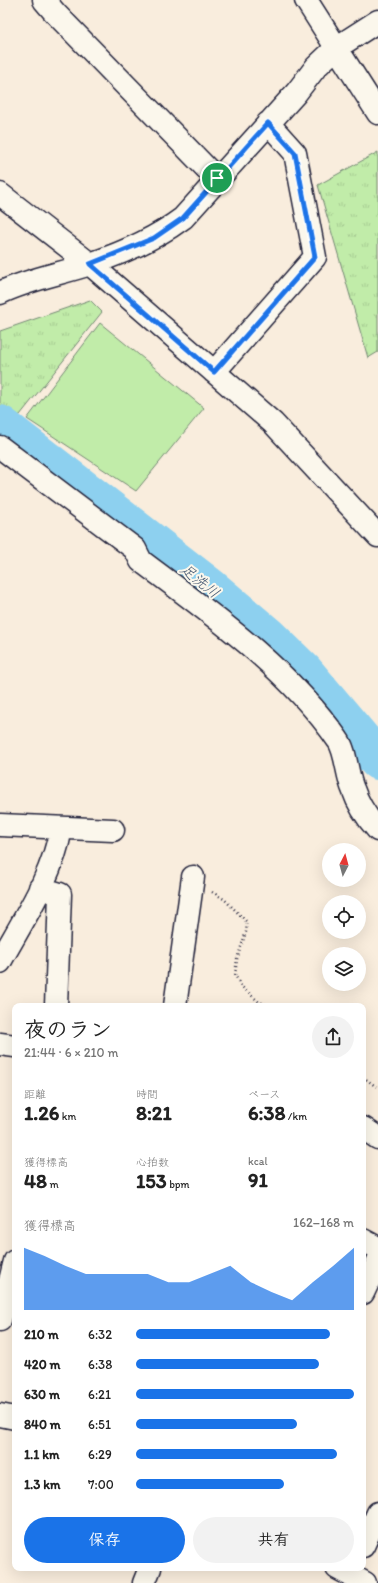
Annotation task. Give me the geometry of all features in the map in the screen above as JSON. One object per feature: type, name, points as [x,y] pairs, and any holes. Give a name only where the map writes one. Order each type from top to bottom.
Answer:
[{"type":"street","points":[[44,0],[217,178]]},
{"type":"street","points":[[306,0],[378,113]]},
{"type":"street","points":[[0,293],[17,285],[90,264],[154,238],[166,231],[183,218],[217,178],[296,93],[316,67],[336,48],[378,21]]},
{"type":"street","points":[[214,372],[315,257],[295,153],[268,123]]},
{"type":"street","points":[[0,194],[90,264],[273,423],[378,536]]},
{"type":"street","points":[[0,447],[135,549],[141,561],[223,623],[268,663],[308,702],[340,741],[353,789],[370,821],[378,830]]},
{"type":"street","points":[[0,825],[113,830]]},
{"type":"street","points":[[0,962],[40,888],[58,845],[61,828]]},
{"type":"street","points":[[175,1003],[193,877]]},
{"type":"street","points":[[40,888],[60,894],[56,1003]]},
{"type":"street","points":[[0,1044],[12,1046]]},
{"type":"street","points":[[366,1130],[378,1138]]},
{"type":"street","points":[[366,1242],[378,1248]]},
{"type":"street","points":[[0,1255],[12,1257]]},
{"type":"street","points":[[366,1287],[378,1261]]},
{"type":"street","points":[[0,1320],[12,1273]]},
{"type":"street","points":[[0,1415],[12,1417]]},
{"type":"street","points":[[366,1539],[378,1513]]},
{"type":"street","points":[[144,1583],[149,1571]]},
{"type":"path","points":[[193,877],[224,900],[247,922],[246,932],[237,959],[235,975],[241,986],[262,1003]]},
{"type":"path","points":[[366,1079],[378,1088]]},
{"type":"green space","points":[[378,152],[378,352],[368,358],[318,185]]},
{"type":"green space","points":[[90,300],[102,312],[16,420],[0,410],[0,331]]},
{"type":"green space","points":[[100,323],[204,408],[136,491],[27,419]]},
{"type":"waterway","name":"足洗川","points":[[0,425],[209,587],[268,637],[304,672],[378,760]]},
{"type":"route","points":[[268,123],[295,153],[315,257],[214,372],[90,264],[154,238],[166,231],[183,218],[217,178],[268,123]]}]
